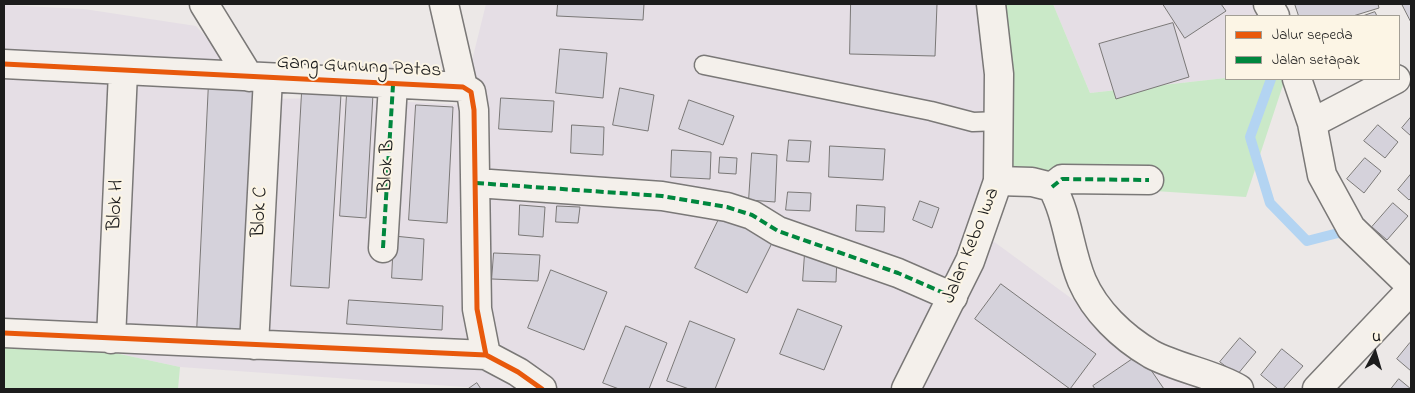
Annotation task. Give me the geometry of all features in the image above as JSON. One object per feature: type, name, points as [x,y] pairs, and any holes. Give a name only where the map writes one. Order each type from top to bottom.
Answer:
[{"type":"street","name":"Gang Gunung Patas","points":[[204,4],[259,78]]},
{"type":"street","points":[[444,4],[463,87]]},
{"type":"street","name":"Jalan Kebo Iwa","points":[[906,389],[970,261],[998,181],[999,74],[991,4]]},
{"type":"street","points":[[1268,4],[1274,15]]},
{"type":"street","name":"Gang Gunung Patas","points":[[4,64],[123,72],[463,87],[471,92],[474,101],[477,309],[486,355]]},
{"type":"street","name":"Blok H","points":[[111,339],[123,72]]},
{"type":"street","name":"Blok C","points":[[254,345],[259,78]]},
{"type":"street","points":[[1297,80],[1312,123],[1322,175],[1351,228],[1411,286]]},
{"type":"street","points":[[1312,123],[1394,80]]},
{"type":"street","name":"Blok B","points":[[384,248],[393,85]]},
{"type":"street","points":[[1052,187],[1062,179],[1149,180]]},
{"type":"street","points":[[998,181],[1032,182],[1052,187],[1061,204],[1077,269],[1090,300],[1117,328],[1152,354],[1239,389]]},
{"type":"street","points":[[476,183],[662,196],[727,207],[752,215],[778,230],[898,274],[953,297]]},
{"type":"street","points":[[1318,389],[1411,290]]},
{"type":"street","points":[[4,333],[486,355],[518,372],[542,389]]},
{"type":"lane","points":[[704,65],[931,111],[973,122],[1000,121]]},
{"type":"shaded area","points":[[486,4],[1003,4],[1003,181],[978,230],[1195,389],[477,389],[479,388],[180,367],[4,329],[4,5],[84,9],[196,26],[260,99],[337,98],[461,105]]},
{"type":"shaded area","points":[[1053,4],[1256,4],[1262,15],[1225,15],[1225,78],[1090,93]]},
{"type":"green space","points":[[1003,4],[1053,4],[1090,93],[1225,78],[1225,80],[1285,80],[1246,197],[1003,181]]},
{"type":"green space","points":[[4,329],[180,367],[178,389],[4,389]]},
{"type":"building","points":[[558,4],[644,4],[643,20],[557,16]]},
{"type":"building","points":[[851,4],[937,4],[935,56],[850,54]]},
{"type":"building","points":[[1163,4],[1221,4],[1226,11],[1185,38]]},
{"type":"building","points":[[1295,4],[1378,4],[1379,8],[1356,15],[1299,15]]},
{"type":"building","points":[[1402,4],[1411,4],[1411,22]]},
{"type":"building","points":[[1375,12],[1376,15],[1366,15]]},
{"type":"building","points":[[1173,23],[1189,77],[1116,99],[1099,44]]},
{"type":"building","points":[[560,49],[607,53],[603,98],[556,93]]},
{"type":"building","points":[[209,81],[258,85],[249,336],[197,332]]},
{"type":"building","points":[[620,88],[654,95],[648,131],[613,125]]},
{"type":"building","points":[[302,92],[341,94],[329,288],[291,286]]},
{"type":"building","points":[[347,93],[373,94],[366,218],[340,216]]},
{"type":"building","points":[[501,98],[554,101],[552,132],[499,129]]},
{"type":"building","points":[[689,100],[734,116],[723,145],[679,129]]},
{"type":"building","points":[[416,105],[453,107],[447,223],[409,220]]},
{"type":"building","points":[[1411,117],[1411,136],[1402,128]]},
{"type":"building","points":[[572,125],[604,127],[603,155],[571,153]]},
{"type":"building","points":[[1378,125],[1398,142],[1385,158],[1364,141]]},
{"type":"building","points":[[789,140],[811,141],[809,162],[787,161]]},
{"type":"building","points":[[830,146],[885,149],[883,180],[829,177]]},
{"type":"building","points":[[672,150],[711,152],[710,179],[671,177]]},
{"type":"building","points":[[752,153],[777,155],[775,202],[749,200]]},
{"type":"building","points":[[720,157],[737,158],[736,174],[719,173]]},
{"type":"building","points":[[1365,158],[1381,171],[1364,193],[1347,179]]},
{"type":"building","points":[[1411,174],[1411,198],[1409,200],[1398,190]]},
{"type":"building","points":[[788,192],[811,193],[810,211],[786,210]]},
{"type":"building","points":[[920,201],[939,208],[932,228],[913,220]]},
{"type":"building","points":[[1393,203],[1408,216],[1387,240],[1372,227]]},
{"type":"building","points":[[520,205],[545,207],[543,237],[519,235]]},
{"type":"building","points":[[857,205],[885,207],[884,232],[856,231]]},
{"type":"building","points":[[557,206],[580,207],[578,223],[556,222]]},
{"type":"building","points":[[721,215],[773,241],[747,293],[695,268]]},
{"type":"building","points":[[394,236],[424,239],[422,280],[392,278]]},
{"type":"building","points":[[494,253],[540,255],[538,281],[492,279]]},
{"type":"building","points":[[805,253],[837,255],[836,282],[803,281]]},
{"type":"building","points":[[551,270],[607,292],[584,350],[528,328]]},
{"type":"building","points":[[1001,284],[1096,354],[1070,389],[975,319]]},
{"type":"building","points":[[349,300],[443,306],[442,330],[347,324]]},
{"type":"building","points":[[798,309],[842,326],[824,370],[780,354]]},
{"type":"building","points":[[690,321],[735,339],[715,389],[689,389],[667,381]]},
{"type":"building","points":[[626,326],[667,343],[649,389],[619,389],[603,383]]},
{"type":"building","points":[[1240,338],[1256,352],[1237,375],[1220,362]]},
{"type":"building","points":[[1411,344],[1411,371],[1397,359]]},
{"type":"building","points":[[1282,349],[1303,366],[1283,389],[1278,389],[1261,375]]},
{"type":"building","points":[[1140,354],[1164,389],[1095,389],[1093,386]]},
{"type":"building","points":[[1399,379],[1411,389],[1391,389]]},
{"type":"building","points":[[477,383],[481,389],[468,389]]},
{"type":"waterway","points":[[1271,80],[1250,137],[1270,203],[1307,241],[1338,233],[1350,234]]},
{"type":"marked path","points":[[383,248],[393,85]]},
{"type":"marked path","points":[[1052,187],[1062,179],[1149,180]]},
{"type":"marked path","points":[[476,183],[662,196],[727,207],[752,215],[778,231],[898,273],[953,297]]},
{"type":"cycle path","points":[[4,64],[463,87],[471,92],[474,110],[477,309],[486,355]]},
{"type":"cycle path","points":[[4,333],[486,355],[518,372],[542,389]]}]
